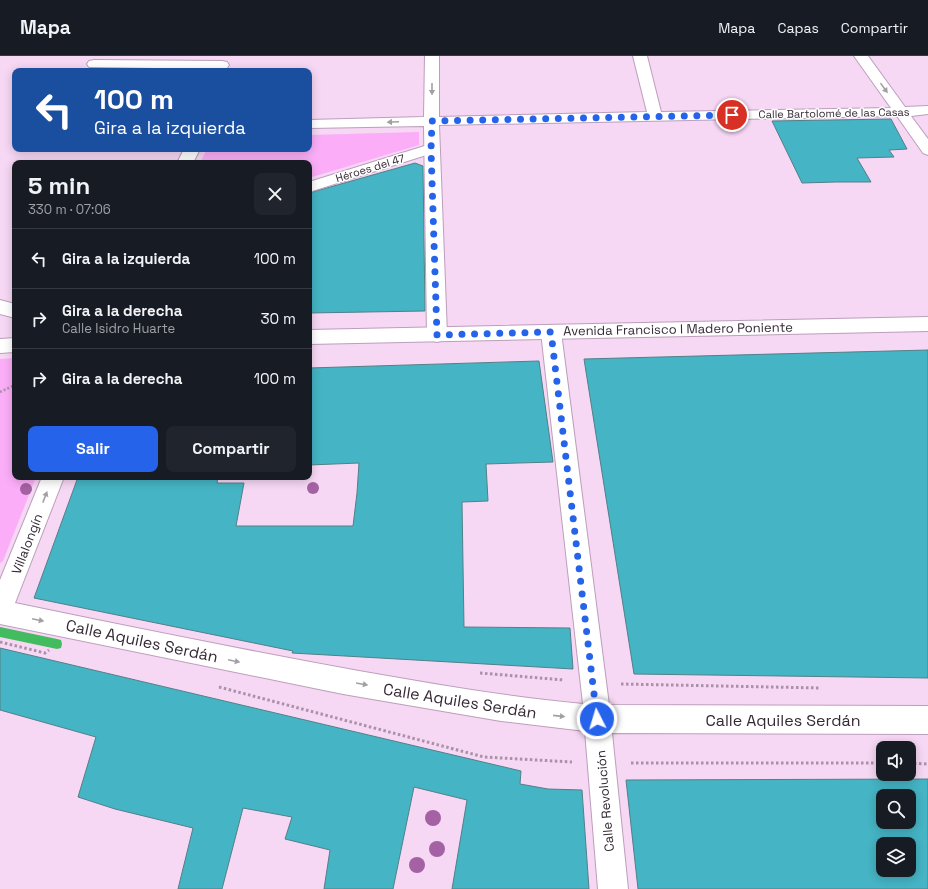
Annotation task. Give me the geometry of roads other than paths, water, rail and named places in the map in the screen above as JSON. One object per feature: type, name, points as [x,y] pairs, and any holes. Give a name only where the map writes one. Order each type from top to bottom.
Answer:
[{"type":"street","points":[[432,56],[431,150],[437,335]]},
{"type":"street","points":[[640,56],[655,116]]},
{"type":"street","points":[[861,56],[928,150]]},
{"type":"street","points":[[94,64],[222,64]]},
{"type":"street","name":"Calle Bartolomé de las Casas","points":[[312,124],[902,112],[928,110]]},
{"type":"street","name":"Héroes del 47","points":[[312,186],[431,150]]},
{"type":"street","points":[[0,308],[12,310]]},
{"type":"street","name":"Avenida Francisco I Madero Poniente","points":[[312,338],[928,324]]},
{"type":"street","name":"Calle Revolución","points":[[551,332],[594,683],[613,889]]},
{"type":"street","points":[[0,346],[12,345]]},
{"type":"street","name":"Villalongín","points":[[0,611],[52,480]]},
{"type":"street","name":"Calle Aquiles Serdán","points":[[0,611],[277,670],[524,712],[597,719],[928,720]]},
{"type":"waterway","points":[[0,632],[57,644]]}]
